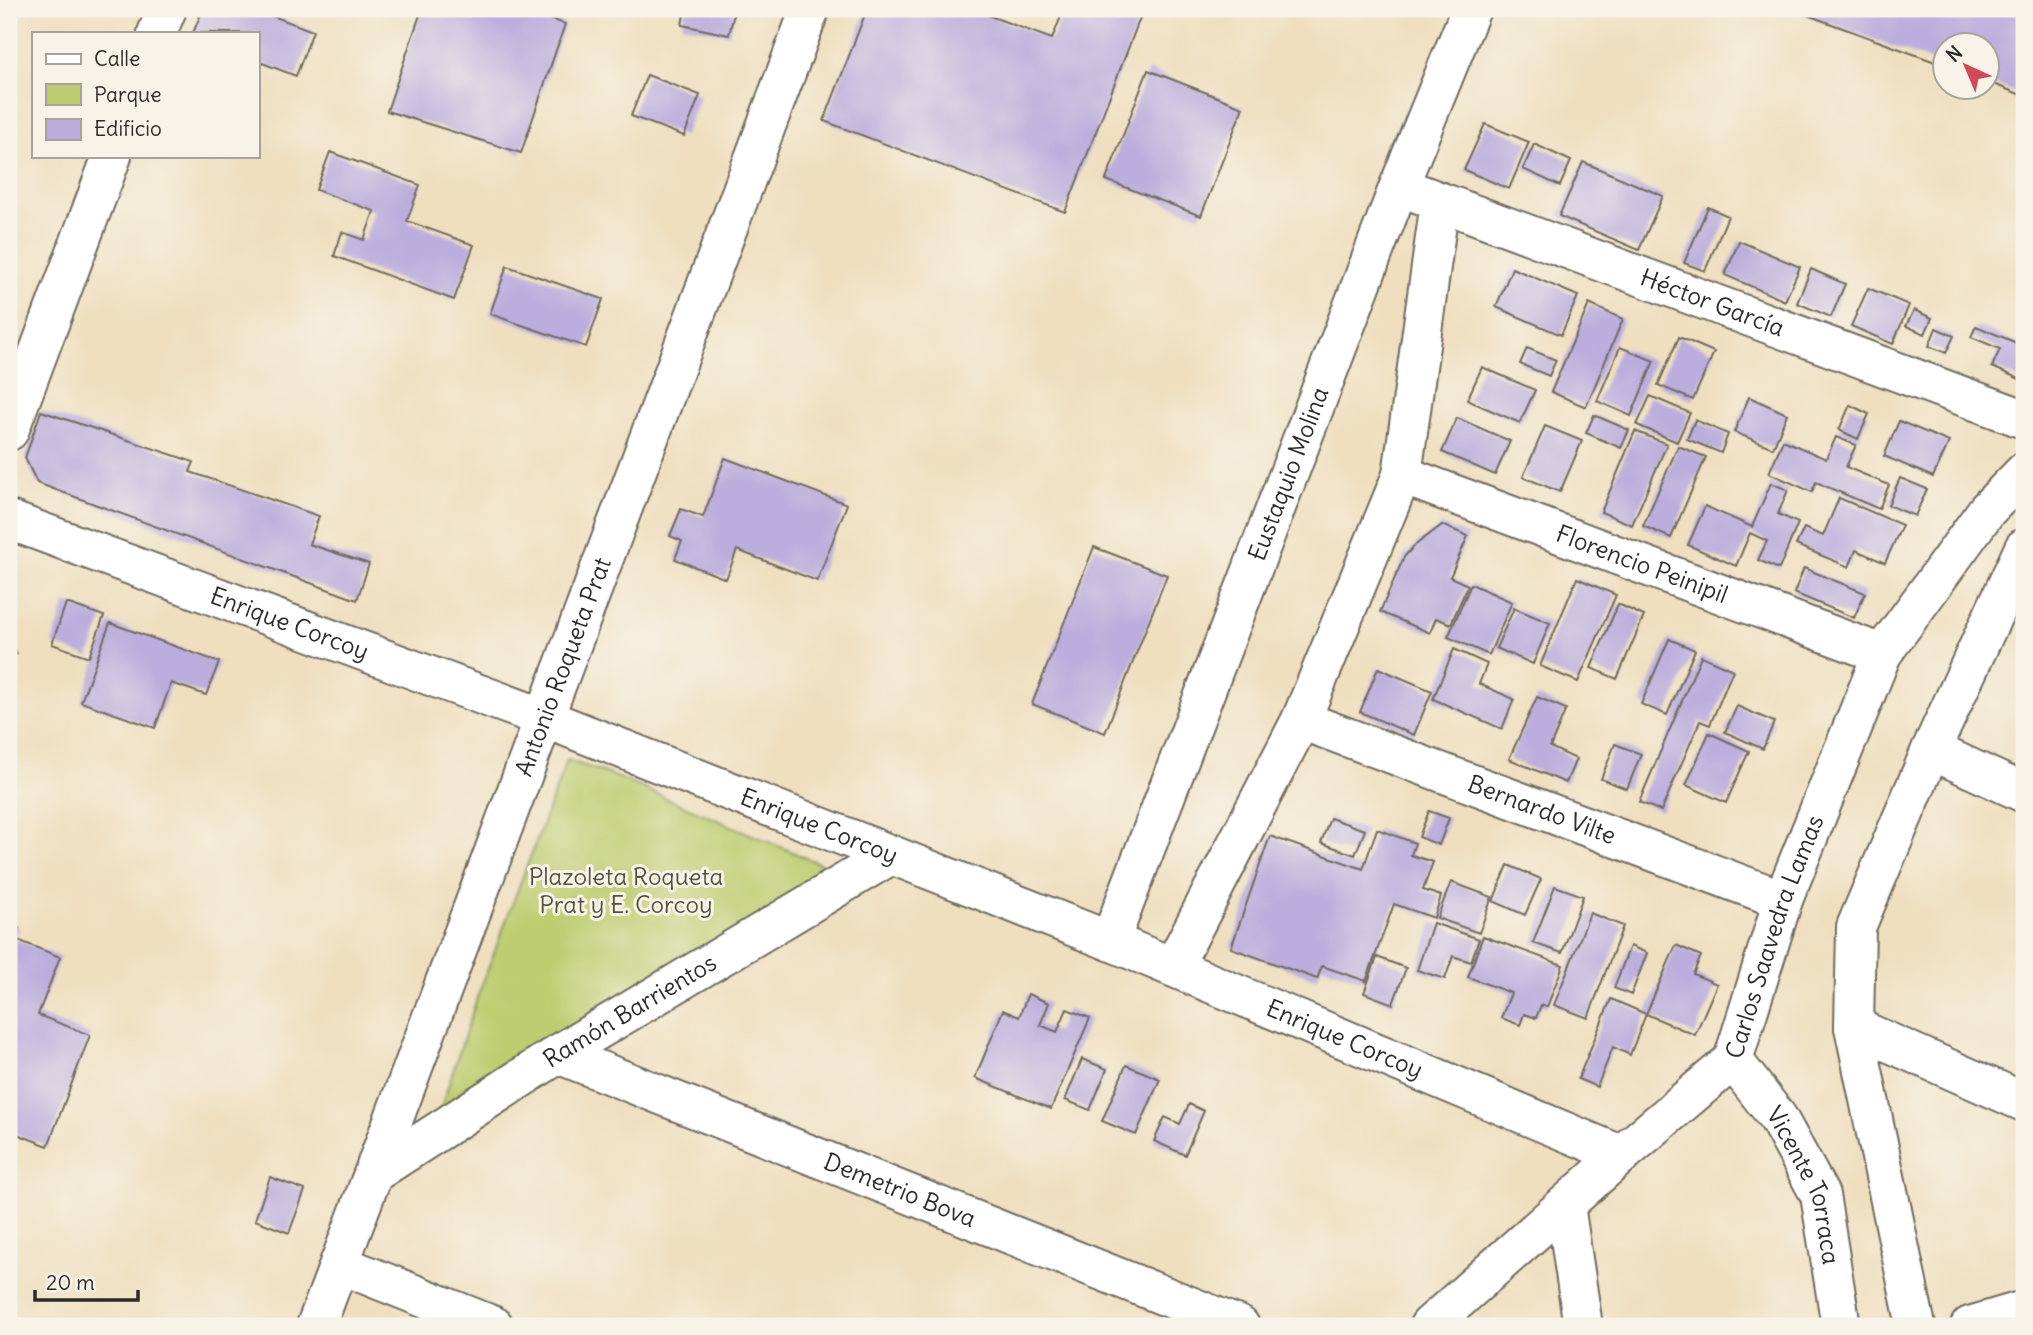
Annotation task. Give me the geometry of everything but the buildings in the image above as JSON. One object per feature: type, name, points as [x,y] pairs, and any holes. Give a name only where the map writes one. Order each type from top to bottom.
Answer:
[{"type":"street","points":[[158,32],[167,9]]},
{"type":"street","name":"Antonio Roqueta Prat","points":[[316,1326],[810,9]]},
{"type":"street","name":"Eustaquio Molina","points":[[1110,941],[1399,186],[1471,9]]},
{"type":"street","points":[[9,431],[111,158]]},
{"type":"street","name":"Héctor García","points":[[1399,186],[2024,419]]},
{"type":"street","points":[[1173,967],[1301,720],[1402,475],[1440,202]]},
{"type":"street","name":"Carlos Saavedra Lamas","points":[[1429,1326],[1621,1155],[1733,1060],[1783,900],[1882,653],[1987,510],[2024,472]]},
{"type":"street","name":"Florencio Peinipil","points":[[1402,475],[1882,653]]},
{"type":"street","name":"Enrique Corcoy","points":[[9,520],[544,718],[1110,941],[1621,1155]]},
{"type":"street","points":[[1916,1326],[1854,1027],[1856,927],[1931,750],[2024,548]]},
{"type":"street","name":"Bernardo Vilte","points":[[1301,720],[1783,900]]},
{"type":"street","points":[[1931,750],[2024,793]]},
{"type":"street","name":"Ramón Barrientos","points":[[374,1173],[558,1054],[891,855]]},
{"type":"street","points":[[1854,1027],[2024,1102]]},
{"type":"street","name":"Demetrio Bova","points":[[558,1054],[1240,1326]]},
{"type":"street","name":"Vicente Torraca","points":[[1733,1060],[1778,1118],[1820,1195],[1841,1326]]},
{"type":"street","points":[[1565,1205],[1583,1326]]},
{"type":"street","points":[[339,1264],[494,1326]]},
{"type":"street","points":[[1970,1326],[2024,1310]]},
{"type":"green space","name":"Plazoleta Roqueta Prat y E. Corcoy","points":[[567,760],[614,776],[851,877],[437,1120],[478,995]]}]
